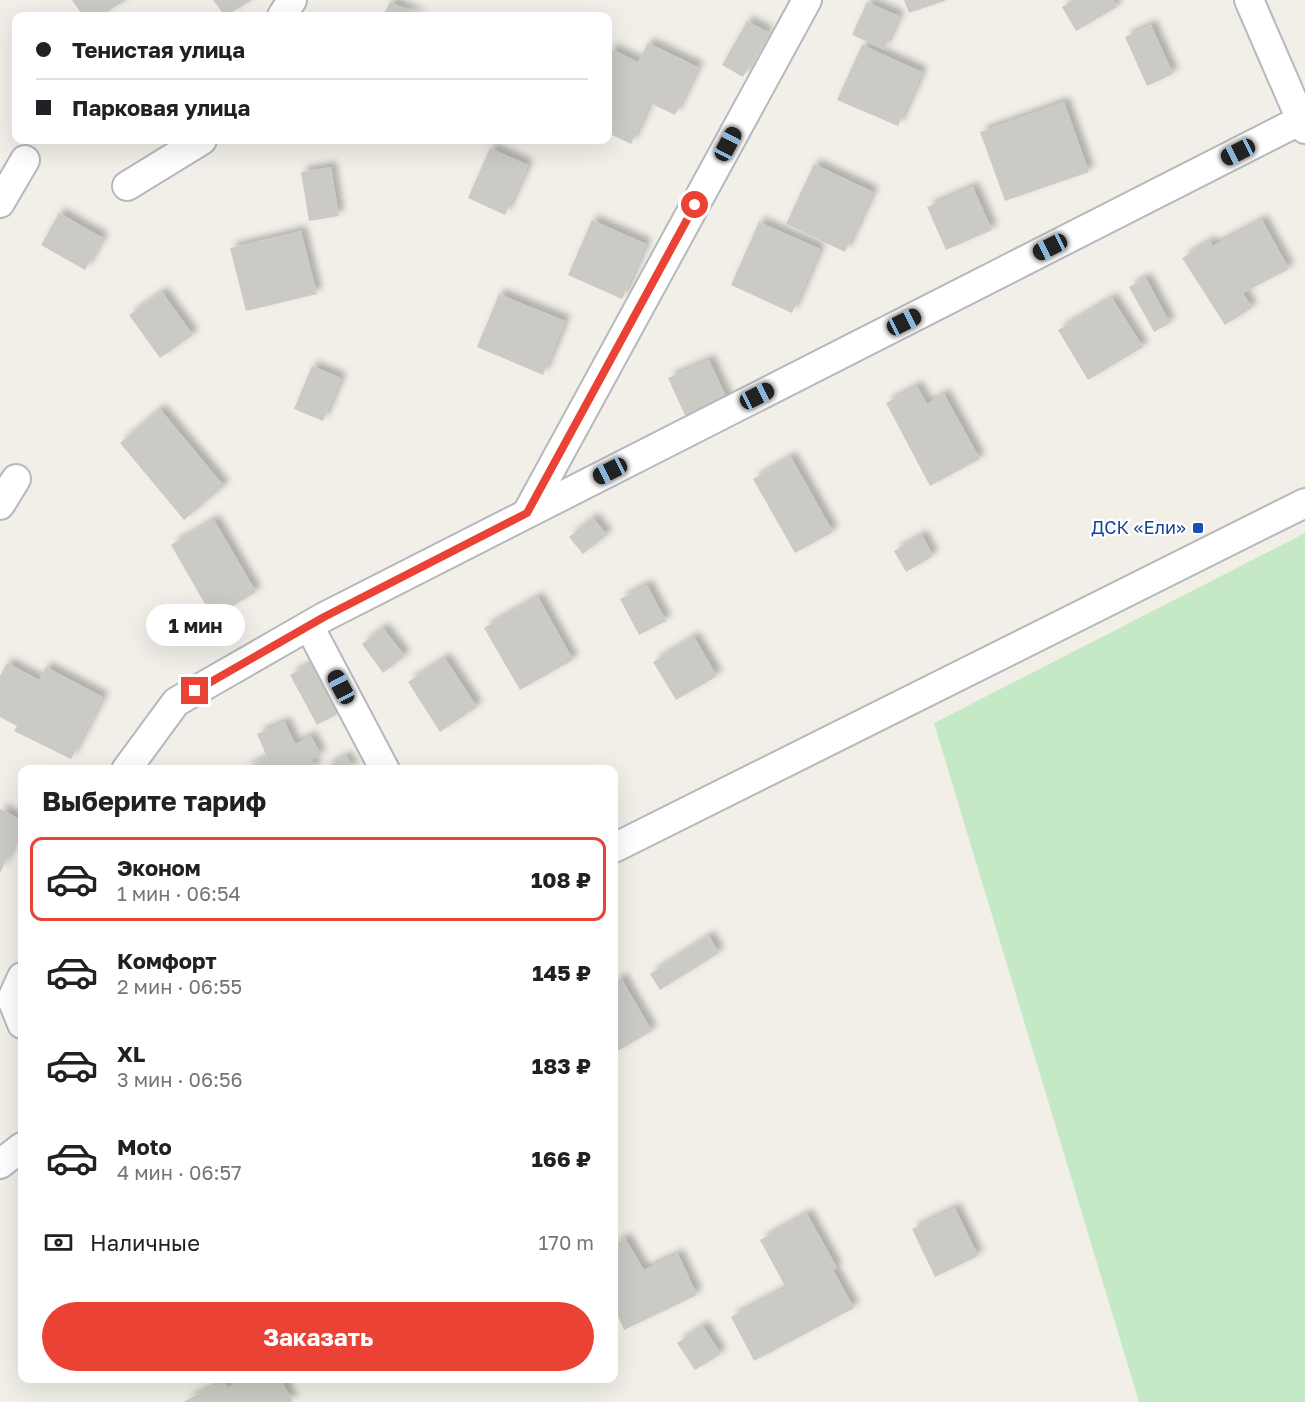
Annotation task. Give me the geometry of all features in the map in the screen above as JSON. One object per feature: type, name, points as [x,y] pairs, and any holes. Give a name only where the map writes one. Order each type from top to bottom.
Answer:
[{"type":"street","points":[[527,513],[807,0]]},
{"type":"street","points":[[130,765],[176,702],[309,626],[527,513],[1303,124],[1249,0]]},
{"type":"street","points":[[127,186],[195,144]]},
{"type":"street","points":[[0,202],[25,160]]},
{"type":"street","points":[[0,505],[16,479]]},
{"type":"street","points":[[618,846],[1305,503]]},
{"type":"street","points":[[309,626],[382,765]]},
{"type":"street","points":[[18,986],[12,999],[18,1013]]},
{"type":"street","points":[[0,1164],[18,1150]]},
{"type":"green space","points":[[1305,533],[1305,1402],[1139,1402],[934,723]]},
{"type":"building","points":[[72,0],[126,0],[106,12],[80,12]]},
{"type":"building","points":[[213,0],[252,0],[232,12],[222,12]]},
{"type":"building","points":[[904,0],[947,0],[909,13]]},
{"type":"building","points":[[1073,0],[1113,0],[1117,7],[1076,31],[1062,7]]},
{"type":"building","points":[[390,2],[413,12],[385,12]]},
{"type":"building","points":[[867,2],[899,16],[884,49],[852,35]]},
{"type":"building","points":[[747,21],[768,32],[743,77],[722,65]]},
{"type":"building","points":[[1151,25],[1173,74],[1147,86],[1125,37]]},
{"type":"building","points":[[648,43],[698,67],[675,115],[650,103],[631,144],[612,135],[612,49],[638,62]]},
{"type":"building","points":[[862,45],[922,72],[898,126],[837,100]]},
{"type":"building","points":[[1064,102],[1089,172],[1005,201],[980,132]]},
{"type":"building","points":[[490,148],[528,165],[505,215],[468,198]]},
{"type":"building","points":[[814,164],[873,192],[845,252],[786,224]]},
{"type":"building","points":[[331,167],[339,216],[309,221],[301,172]]},
{"type":"building","points":[[973,187],[992,230],[946,250],[927,207]]},
{"type":"building","points":[[59,213],[103,238],[85,270],[41,245]]},
{"type":"building","points":[[592,220],[646,244],[622,299],[568,275]]},
{"type":"building","points":[[1262,220],[1289,269],[1243,293],[1252,308],[1225,325],[1182,258],[1210,241],[1213,246]]},
{"type":"building","points":[[759,222],[820,249],[792,313],[731,285]]},
{"type":"building","points":[[301,231],[317,294],[246,311],[230,248]]},
{"type":"building","points":[[1146,278],[1170,323],[1154,332],[1129,287]]},
{"type":"building","points":[[162,292],[193,335],[160,358],[129,315]]},
{"type":"building","points":[[499,294],[565,321],[543,375],[477,347]]},
{"type":"building","points":[[1112,298],[1143,347],[1088,380],[1058,330]]},
{"type":"building","points":[[709,360],[729,403],[688,422],[668,378]]},
{"type":"building","points":[[312,366],[341,378],[323,421],[294,409]]},
{"type":"building","points":[[917,386],[927,404],[944,394],[980,459],[930,486],[886,403]]},
{"type":"building","points":[[160,409],[224,486],[184,520],[120,443]]},
{"type":"building","points":[[791,457],[833,532],[795,553],[753,479]]},
{"type":"building","points":[[593,518],[607,535],[583,554],[569,537]]},
{"type":"building","points":[[214,520],[256,592],[213,618],[171,545]]},
{"type":"building","points":[[922,535],[933,556],[906,572],[894,551]]},
{"type":"building","points":[[647,585],[666,621],[639,635],[620,599]]},
{"type":"building","points":[[538,597],[573,660],[520,690],[484,628]]},
{"type":"building","points":[[383,628],[405,656],[383,673],[362,644]]},
{"type":"building","points":[[694,637],[717,676],[676,700],[653,662]]},
{"type":"building","points":[[325,656],[352,706],[317,725],[290,675]]},
{"type":"building","points":[[445,658],[477,707],[440,732],[408,682]]},
{"type":"building","points":[[7,663],[39,680],[46,667],[103,697],[71,759],[14,731],[17,726],[0,717],[0,676]]},
{"type":"building","points":[[285,722],[295,744],[311,736],[321,755],[311,760],[314,765],[252,765],[267,757],[257,734]]},
{"type":"building","points":[[346,756],[351,765],[331,765]]},
{"type":"building","points":[[0,809],[18,818],[18,837],[0,873]]},
{"type":"building","points":[[709,936],[719,953],[660,990],[650,974]]},
{"type":"building","points":[[621,978],[652,1031],[618,1051],[618,980]]},
{"type":"building","points":[[955,1208],[978,1256],[935,1277],[912,1229]]},
{"type":"building","points":[[807,1214],[837,1268],[833,1270],[854,1308],[754,1361],[731,1317],[786,1288],[760,1240]]},
{"type":"building","points":[[625,1238],[644,1270],[678,1254],[697,1295],[624,1330],[618,1316],[618,1242]]},
{"type":"building","points":[[703,1326],[721,1354],[695,1370],[677,1343]]},
{"type":"building","points":[[220,1383],[225,1383],[228,1388],[234,1383],[283,1383],[293,1402],[183,1402]]},
{"type":"place","name":"ДСК «Ели»","points":[[1198,528]]},
{"type":"route","points":[[195,691],[324,617],[527,513],[695,205]]}]
